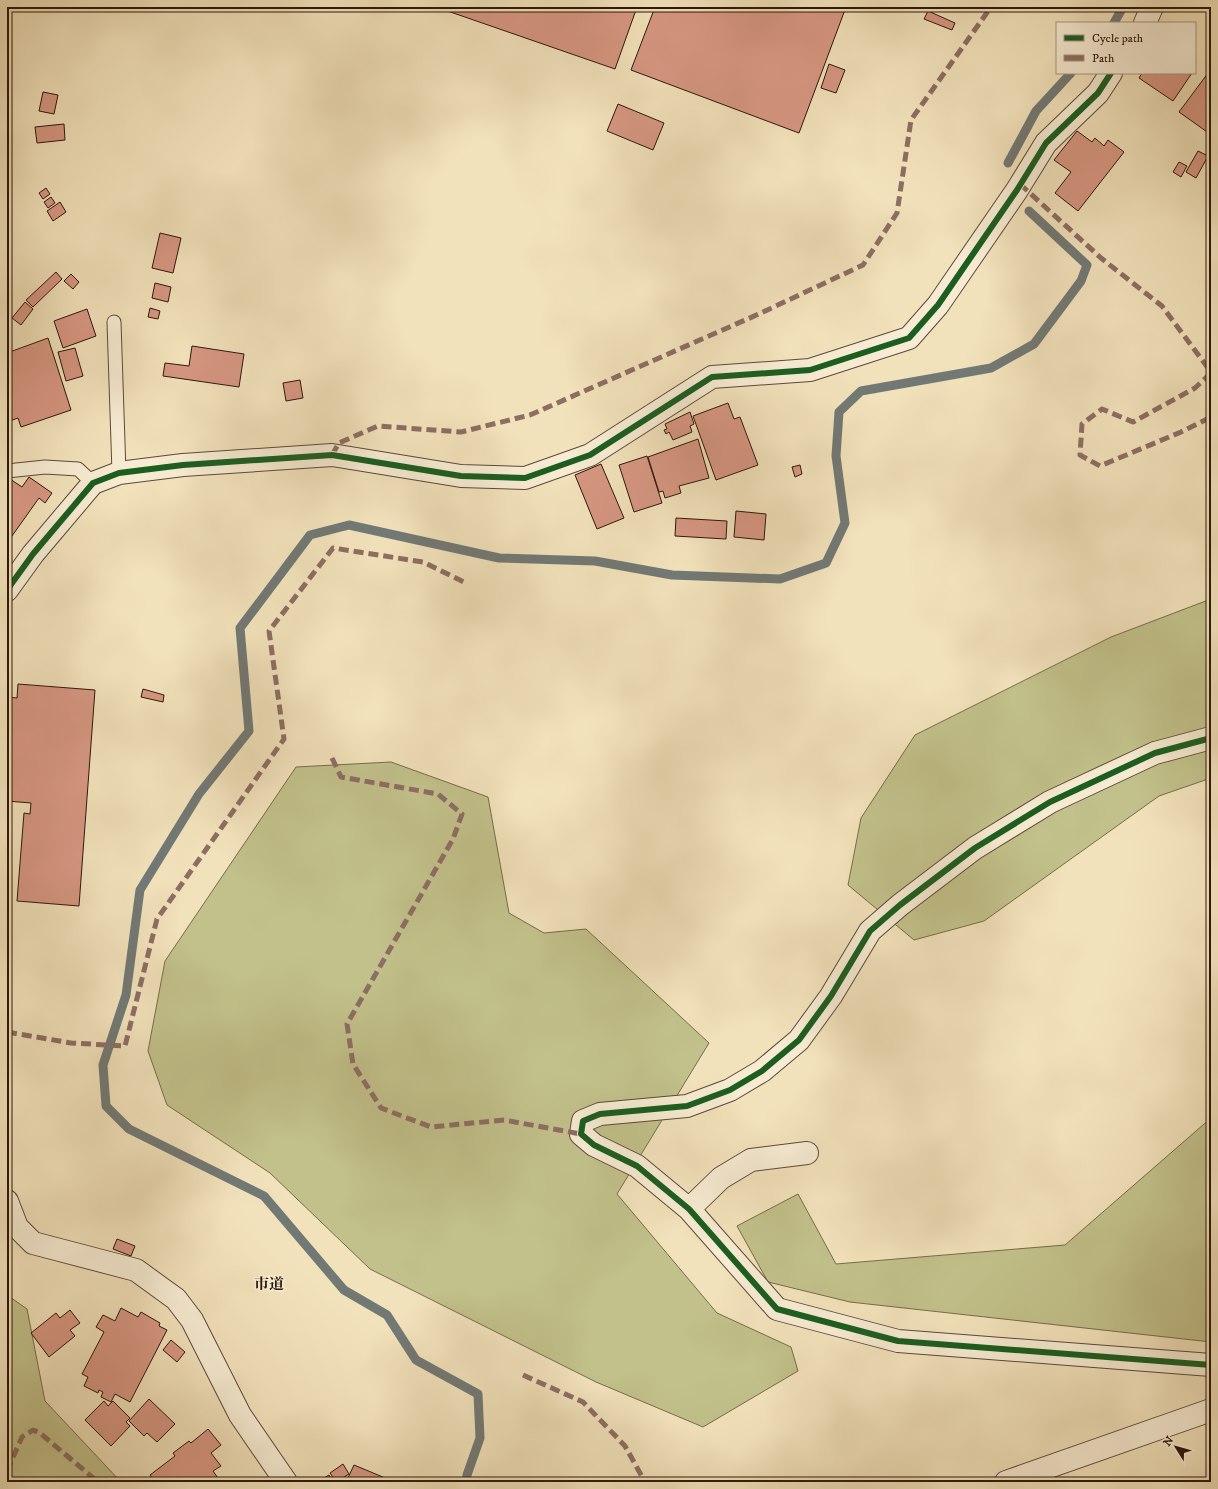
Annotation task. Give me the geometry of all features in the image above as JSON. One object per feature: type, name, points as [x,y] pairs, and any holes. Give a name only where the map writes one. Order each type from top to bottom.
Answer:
[{"type":"street","points":[[1145,22],[1152,7]]},
{"type":"street","points":[[7,590],[33,554],[93,483],[119,473],[183,465],[332,455],[461,476],[525,478],[590,454],[712,377],[810,370],[909,338],[938,305],[1017,190],[1046,142],[1098,93],[1110,74]]},
{"type":"street","points":[[1211,738],[1155,753],[1050,802],[975,848],[900,905],[870,931],[831,996],[799,1040],[762,1071],[736,1087],[687,1106],[600,1114],[583,1121],[581,1134],[594,1145],[637,1166],[689,1209],[776,1309],[898,1341],[1211,1364]]},
{"type":"street","points":[[689,1209],[721,1178],[751,1160],[807,1153]]},
{"type":"street","points":[[7,1201],[17,1227],[33,1243],[136,1270],[176,1299],[192,1320],[240,1415],[286,1482]]},
{"type":"street","points":[[1006,1482],[1211,1410]]},
{"type":"lane","points":[[114,322],[119,473]]},
{"type":"lane","points":[[7,471],[45,467],[78,469],[93,483]]},
{"type":"shaded area","points":[[1211,599],[1211,778],[1159,796],[984,921],[914,940],[848,885],[861,818],[915,735],[1111,637]]},
{"type":"shaded area","points":[[391,762],[488,797],[509,913],[544,933],[586,929],[709,1043],[617,1194],[717,1313],[791,1347],[798,1371],[703,1427],[596,1382],[370,1269],[270,1173],[167,1105],[148,1051],[165,961],[296,767]]},
{"type":"shaded area","points":[[1211,1118],[1211,1342],[850,1302],[768,1282],[737,1226],[798,1194],[836,1264],[1065,1245]]},
{"type":"shaded area","points":[[7,1295],[27,1309],[45,1401],[121,1482],[7,1482]]},
{"type":"building","points":[[436,7],[637,7],[615,69]]},
{"type":"building","points":[[655,7],[846,7],[799,133],[631,70]]},
{"type":"building","points":[[928,11],[955,23],[952,30],[924,19]]},
{"type":"building","points":[[829,64],[845,70],[836,93],[821,88]]},
{"type":"building","points":[[1211,69],[1211,133],[1210,134],[1179,112]]},
{"type":"building","points":[[1141,74],[1191,74],[1173,101],[1139,78]]},
{"type":"building","points":[[43,92],[58,95],[54,114],[39,111]]},
{"type":"building","points":[[618,104],[664,123],[653,150],[607,131]]},
{"type":"building","points":[[64,124],[65,140],[37,143],[35,127]]},
{"type":"building","points":[[1077,131],[1092,142],[1095,138],[1104,146],[1108,140],[1124,152],[1078,211],[1055,193],[1071,172],[1054,160]]},
{"type":"building","points":[[1198,151],[1208,156],[1196,178],[1186,172]]},
{"type":"building","points":[[1179,162],[1187,166],[1181,177],[1173,172]]},
{"type":"building","points":[[46,188],[50,194],[43,199],[39,193]]},
{"type":"building","points":[[51,197],[55,203],[48,208],[44,202]]},
{"type":"building","points":[[60,202],[66,212],[53,221],[47,211]]},
{"type":"building","points":[[160,233],[181,238],[173,273],[152,268]]},
{"type":"building","points":[[56,272],[62,279],[33,307],[26,300]]},
{"type":"building","points":[[71,274],[79,282],[73,289],[64,281]]},
{"type":"building","points":[[155,283],[171,287],[168,302],[152,298]]},
{"type":"building","points":[[25,302],[33,309],[21,325],[12,318]]},
{"type":"building","points":[[150,308],[160,311],[158,319],[148,317]]},
{"type":"building","points":[[87,309],[96,336],[63,348],[54,321]]},
{"type":"building","points":[[48,338],[71,410],[21,427],[18,418],[7,422],[7,353]]},
{"type":"building","points":[[192,346],[244,354],[239,387],[163,376],[165,363],[189,366]]},
{"type":"building","points":[[75,348],[83,376],[66,381],[58,352]]},
{"type":"building","points":[[300,380],[303,398],[286,401],[283,383]]},
{"type":"building","points":[[728,403],[734,419],[740,417],[758,465],[716,480],[693,416]]},
{"type":"building","points":[[690,412],[694,424],[690,426],[692,432],[673,440],[669,432],[666,434],[664,430],[667,429],[665,424]]},
{"type":"building","points":[[698,439],[709,478],[679,486],[681,493],[665,498],[663,491],[659,492],[648,457]]},
{"type":"building","points":[[647,456],[662,503],[634,512],[619,465]]},
{"type":"building","points":[[601,464],[624,518],[597,529],[575,475]]},
{"type":"building","points":[[800,465],[802,474],[795,477],[792,467]]},
{"type":"building","points":[[29,477],[52,493],[45,503],[39,498],[7,543],[7,483],[10,479],[22,487]]},
{"type":"building","points":[[736,511],[766,514],[764,540],[734,537]]},
{"type":"building","points":[[676,518],[727,521],[726,539],[675,536]]},
{"type":"building","points":[[18,684],[95,690],[79,906],[17,901],[24,813],[30,814],[31,803],[7,801],[7,697],[17,698]]},
{"type":"building","points":[[143,689],[164,695],[163,702],[141,697]]},
{"type":"building","points":[[117,1239],[135,1246],[131,1256],[113,1249]]},
{"type":"building","points":[[121,1308],[138,1317],[141,1312],[160,1323],[159,1326],[167,1330],[130,1402],[115,1394],[111,1402],[101,1397],[103,1392],[99,1390],[98,1393],[84,1386],[88,1377],[82,1374],[104,1332],[96,1327],[103,1315],[115,1321]]},
{"type":"building","points":[[70,1310],[80,1323],[70,1330],[75,1336],[49,1357],[31,1333],[56,1313],[60,1318]]},
{"type":"building","points":[[171,1340],[185,1352],[177,1362],[163,1350]]},
{"type":"building","points":[[149,1399],[175,1424],[157,1442],[147,1433],[144,1436],[129,1421]]},
{"type":"building","points":[[104,1401],[108,1406],[113,1401],[130,1418],[126,1422],[130,1426],[111,1446],[85,1420]]},
{"type":"building","points":[[208,1429],[221,1445],[211,1453],[221,1466],[213,1471],[220,1481],[155,1482],[150,1475],[175,1456],[173,1453],[189,1441],[191,1443]]},
{"type":"building","points":[[343,1464],[349,1474],[336,1482],[330,1473]]},
{"type":"building","points":[[354,1465],[390,1480],[389,1482],[346,1482]]},
{"type":"building","points":[[329,1475],[333,1482],[317,1482]]},
{"type":"waterway","points":[[1115,22],[1123,7]]},
{"type":"waterway","points":[[1008,163],[1036,111],[1070,74]]},
{"type":"waterway","points":[[467,1482],[467,1475],[480,1438],[478,1394],[416,1360],[387,1315],[344,1290],[264,1196],[129,1129],[106,1106],[103,1065],[126,995],[140,890],[199,794],[249,731],[240,628],[310,535],[349,525],[499,558],[595,561],[672,575],[780,579],[826,563],[845,523],[836,456],[839,412],[861,391],[991,368],[1034,344],[1081,281],[1087,265],[1029,211]]},
{"type":"marked path","points":[[332,455],[339,443],[378,426],[461,432],[530,415],[761,313],[863,265],[897,213],[911,120],[991,7]]},
{"type":"marked path","points":[[1020,184],[1101,258],[1162,306],[1211,372]]},
{"type":"marked path","points":[[1211,373],[1195,388],[1133,422],[1102,409],[1082,424],[1080,455],[1100,466],[1181,432],[1211,417]]},
{"type":"marked path","points":[[7,1032],[71,1043],[125,1046],[157,919],[284,739],[269,631],[333,548],[423,562],[466,583]]},
{"type":"marked path","points":[[332,758],[341,777],[438,794],[462,814],[453,839],[347,1024],[353,1064],[381,1108],[431,1127],[504,1120],[581,1134]]},
{"type":"marked path","points":[[523,1375],[583,1402],[625,1446],[645,1482]]},
{"type":"marked path","points":[[7,1471],[22,1437],[33,1430],[40,1433],[98,1482]]},
{"type":"cycle path","points":[[7,590],[33,554],[93,483],[119,473],[183,465],[332,455],[461,476],[525,478],[590,455],[712,377],[810,370],[909,338],[938,305],[1017,190],[1046,143],[1098,93],[1110,74]]},
{"type":"cycle path","points":[[1211,738],[1155,753],[1050,802],[975,848],[900,905],[870,931],[831,996],[799,1040],[762,1071],[730,1090],[687,1106],[600,1114],[583,1121],[581,1134],[594,1145],[637,1166],[689,1209],[777,1309],[898,1341],[1211,1365]]},
{"type":"district","name":"市道","points":[[269,1284]]}]
